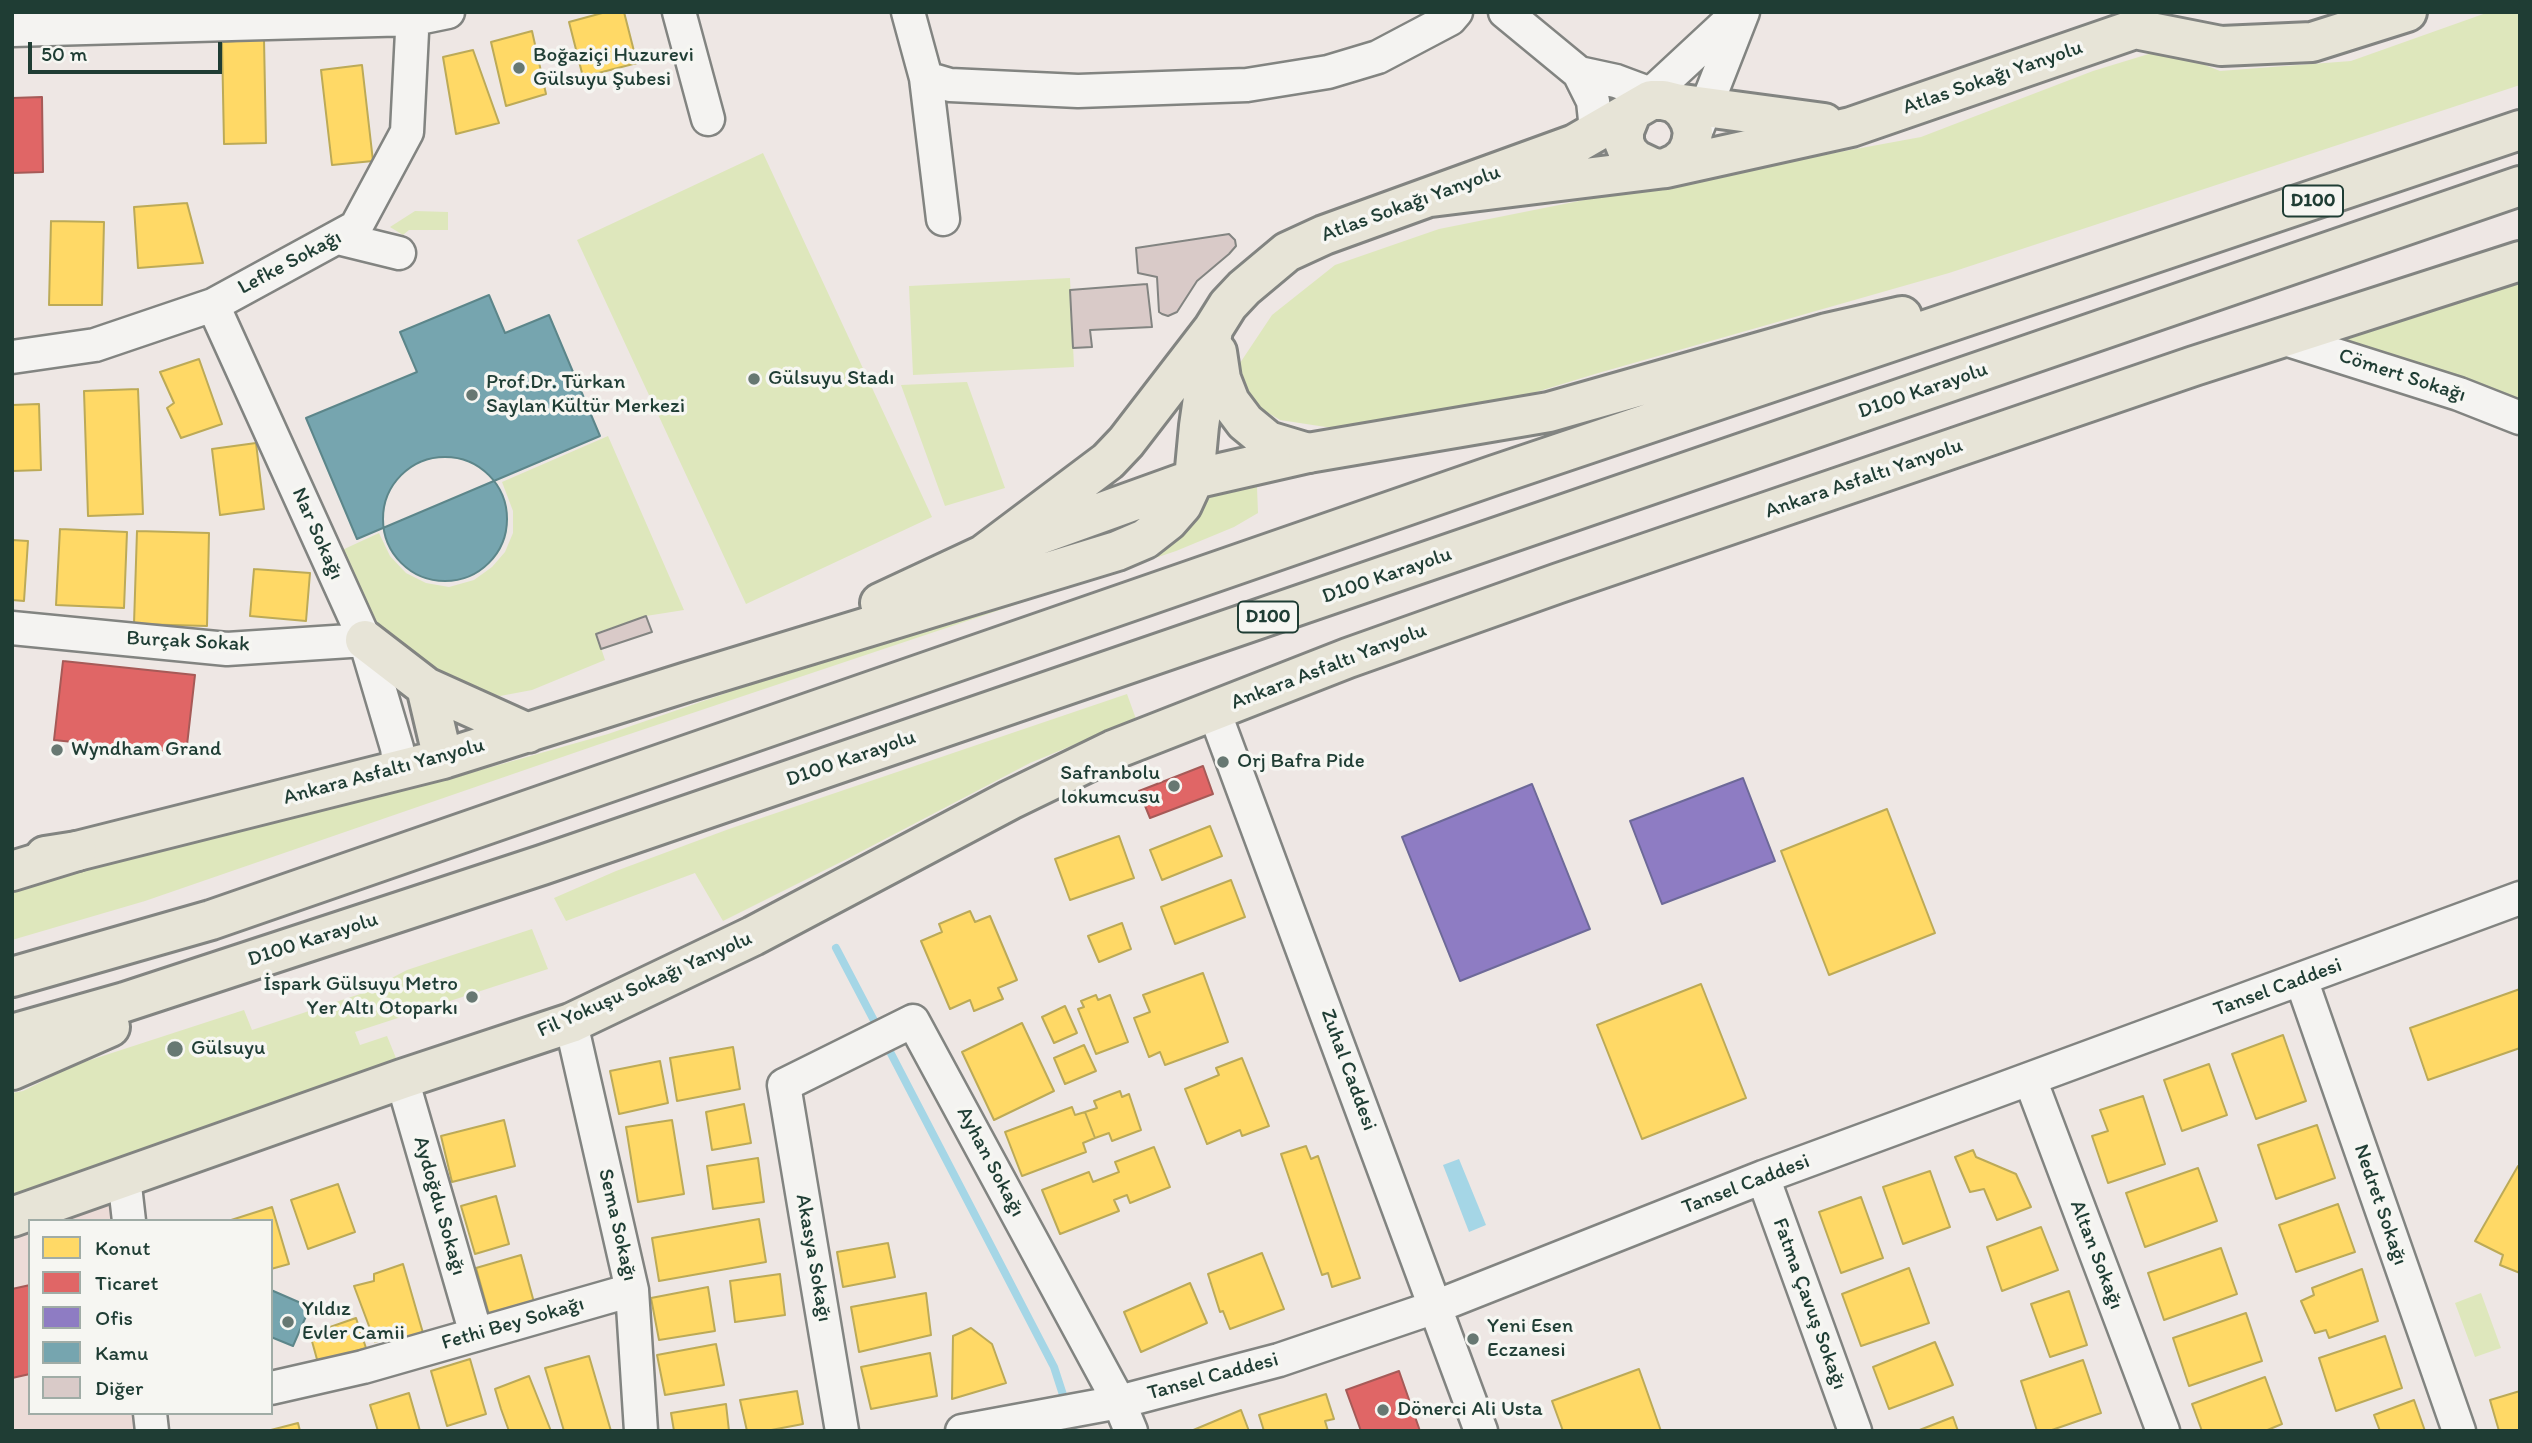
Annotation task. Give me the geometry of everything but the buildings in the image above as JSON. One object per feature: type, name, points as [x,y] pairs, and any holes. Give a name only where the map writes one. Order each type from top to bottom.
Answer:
[{"type":"main road","points":[[2154,20],[2221,46],[2312,42],[2407,12]]},
{"type":"main road","name":"Atlas Sokağı Yanyolu","points":[[1431,197],[1851,127],[2154,20]]},
{"type":"main road","name":"Atlas Sokağı Yanyolu","points":[[983,555],[1108,461],[1126,442],[1213,329],[1228,305],[1244,288],[1287,253],[1324,235],[1575,144],[1661,104],[1851,127]]},
{"type":"main road","points":[[1661,104],[1684,110],[1693,132],[1679,156],[1645,166],[1628,152],[1624,131],[1661,104]]},
{"type":"main road","name":"D100","points":[[12,977],[211,920],[1495,475],[2520,130]]},
{"type":"main road","name":"D100 Karayolu","points":[[12,1034],[125,1002],[542,865],[2520,186]]},
{"type":"main road","name":"Ankara Asfaltı Yanyolu","points":[[1214,710],[1348,658],[1559,583],[2282,338],[2520,261]]},
{"type":"main road","points":[[687,682],[850,617],[983,555],[1195,479],[1308,453],[1549,412],[1827,333],[2105,271]]},
{"type":"main road","points":[[1213,329],[1221,379],[1230,402],[1245,422],[1268,441],[1308,453]]},
{"type":"main road","points":[[687,682],[1117,551],[1145,539],[1168,521],[1182,505],[1195,479],[1199,426],[1213,329]]},
{"type":"main road","points":[[365,640],[426,687],[528,733]]},
{"type":"main road","name":"Ankara Asfaltı Yanyolu","points":[[77,851],[443,759],[687,682]]},
{"type":"main road","points":[[426,687],[443,759]]},
{"type":"main road","name":"Fil Yokuşu Sokağı Yanyolu","points":[[12,1217],[402,1079],[572,1023],[754,936],[1033,789],[1113,750],[1214,710]]},
{"type":"main road","points":[[12,862],[77,851]]},
{"type":"main road","points":[[12,871],[77,851]]},
{"type":"main road","points":[[12,958],[211,920]]},
{"type":"main road","points":[[12,1070],[307,942]]},
{"type":"street","points":[[25,24],[413,16],[448,12]]},
{"type":"street","points":[[679,12],[708,119]]},
{"type":"street","points":[[908,12],[926,78],[943,219]]},
{"type":"street","points":[[926,78],[950,85],[1078,91],[1247,85],[1328,72],[1378,57],[1450,19],[1456,12]]},
{"type":"street","points":[[1505,12],[1579,73],[1593,101],[1595,120],[1592,135]]},
{"type":"street","points":[[1661,104],[1741,12]]},
{"type":"street","points":[[1661,104],[1741,12]]},
{"type":"street","name":"Lefke Sokağı","points":[[12,357],[95,345],[213,305],[347,232],[407,132],[413,16]]},
{"type":"street","points":[[1579,73],[1616,80],[1661,104]]},
{"type":"street","points":[[347,232],[407,249]]},
{"type":"street","name":"Nar Sokağı","points":[[213,305],[365,640],[397,748],[400,770]]},
{"type":"street","name":"Cömert Sokağı","points":[[2282,338],[2459,394],[2520,418]]},
{"type":"street","name":"Burçak Sokak","points":[[12,628],[227,649],[365,640]]},
{"type":"street","name":"Zuhal Caddesi","points":[[1214,710],[1481,1431]]},
{"type":"street","name":"Tansel Caddesi","points":[[962,1431],[1020,1426],[1119,1402],[1279,1360],[1435,1307],[1763,1177],[2520,898]]},
{"type":"street","name":"Nedret Sokağı","points":[[2301,979],[2459,1431]]},
{"type":"street","name":"Ayhan Sokağı","points":[[784,1085],[914,1021],[1119,1402],[1131,1431]]},
{"type":"street","name":"Sema Sokağı","points":[[572,1023],[632,1290],[641,1431]]},
{"type":"street","name":"Aydoğdu Sokağı","points":[[402,1079],[476,1334]]},
{"type":"street","name":"Altan Sokağı","points":[[2030,1079],[2163,1431]]},
{"type":"street","name":"Akasya Sokağı","points":[[784,1085],[842,1431]]},
{"type":"street","points":[[124,1177],[129,1219]]},
{"type":"street","name":"Fatma Çavuş Sokağı","points":[[1763,1177],[1855,1431]]},
{"type":"street","name":"Fethi Bey Sokağı","points":[[273,1388],[363,1367],[632,1290]]},
{"type":"shaded area","points":[[110,1193],[114,1219],[43,1219]]},
{"type":"shaded area","points":[[28,1225],[28,1415],[142,1415],[144,1431],[12,1431],[12,1231]]},
{"type":"green space","points":[[2489,12],[2520,12],[2520,85],[1949,273],[1484,408],[1352,431],[1280,420],[1250,402],[1238,366],[1272,315],[1335,265],[1439,229],[1921,137],[2093,71],[2165,49],[2220,71],[2351,61]]},
{"type":"green space","name":"Gülsuyu Stadı","points":[[763,153],[932,517],[746,604],[577,240]]},
{"type":"green space","points":[[415,211],[448,212],[448,230],[409,230],[403,235],[390,227]]},
{"type":"green space","points":[[2520,261],[2520,419],[2282,338]]},
{"type":"green space","points":[[1070,278],[1074,367],[913,375],[909,286]]},
{"type":"green space","points":[[967,382],[1005,488],[945,506],[901,385]]},
{"type":"green space","name":"Prof.Dr. Türkan Saylan Kültür Merkezi","points":[[608,436],[684,610],[646,616],[596,633],[605,660],[532,690],[500,696],[467,689],[387,642],[370,622],[340,551],[379,533],[390,556],[406,573],[426,583],[449,587],[474,580],[492,567],[505,552],[513,533],[513,511],[502,482]]},
{"type":"green space","points":[[1257,487],[1258,513],[1234,527],[1176,551],[597,745],[145,901],[12,940],[12,890],[251,826],[442,781],[608,734],[923,625],[1206,499],[1221,493]]},
{"type":"green space","points":[[1127,694],[1136,719],[1030,763],[723,921],[695,873],[566,921],[554,898],[616,871],[729,829]]},
{"type":"green space","points":[[532,929],[548,969],[355,1032],[360,1045],[387,1036],[398,1063],[185,1135],[12,1201],[12,1093],[23,1091],[75,1065],[244,1010],[252,1030],[363,993],[407,970]]},
{"type":"green space","points":[[2481,1293],[2501,1348],[2475,1357],[2455,1303]]},
{"type":"water","points":[[1459,1159],[1486,1225],[1469,1232],[1443,1165]]},
{"type":"waterway","points":[[836,948],[880,1032]]},
{"type":"waterway","points":[[886,1044],[1054,1367],[1066,1404]]},
{"type":"waterway","points":[[1069,1417],[1074,1431]]},
{"type":"place","name":"Boğaziçi Huzurevi Gülsuyu Şubesi","points":[[519,68]]},
{"type":"place","name":"Gülsuyu Stadı","points":[[754,379]]},
{"type":"place","name":"Prof.Dr. Türkan Saylan Kültür Merkezi","points":[[472,395]]},
{"type":"place","name":"Wyndham Grand","points":[[57,750]]},
{"type":"place","name":"Orj Bafra Pide","points":[[1223,762]]},
{"type":"place","name":"Safranbolu lokumcusu","points":[[1174,786]]},
{"type":"place","name":"İspark Gülsuyu Metro Yer Altı Otoparkı","points":[[472,997]]},
{"type":"place","name":"Gülsuyu","points":[[175,1049]]},
{"type":"place","name":"Yıldız Evler Camii","points":[[288,1322]]},
{"type":"place","name":"Yeni Esen Eczanesi","points":[[1473,1339]]},
{"type":"place","name":"Dönerci Ali Usta","points":[[1383,1410]]}]
